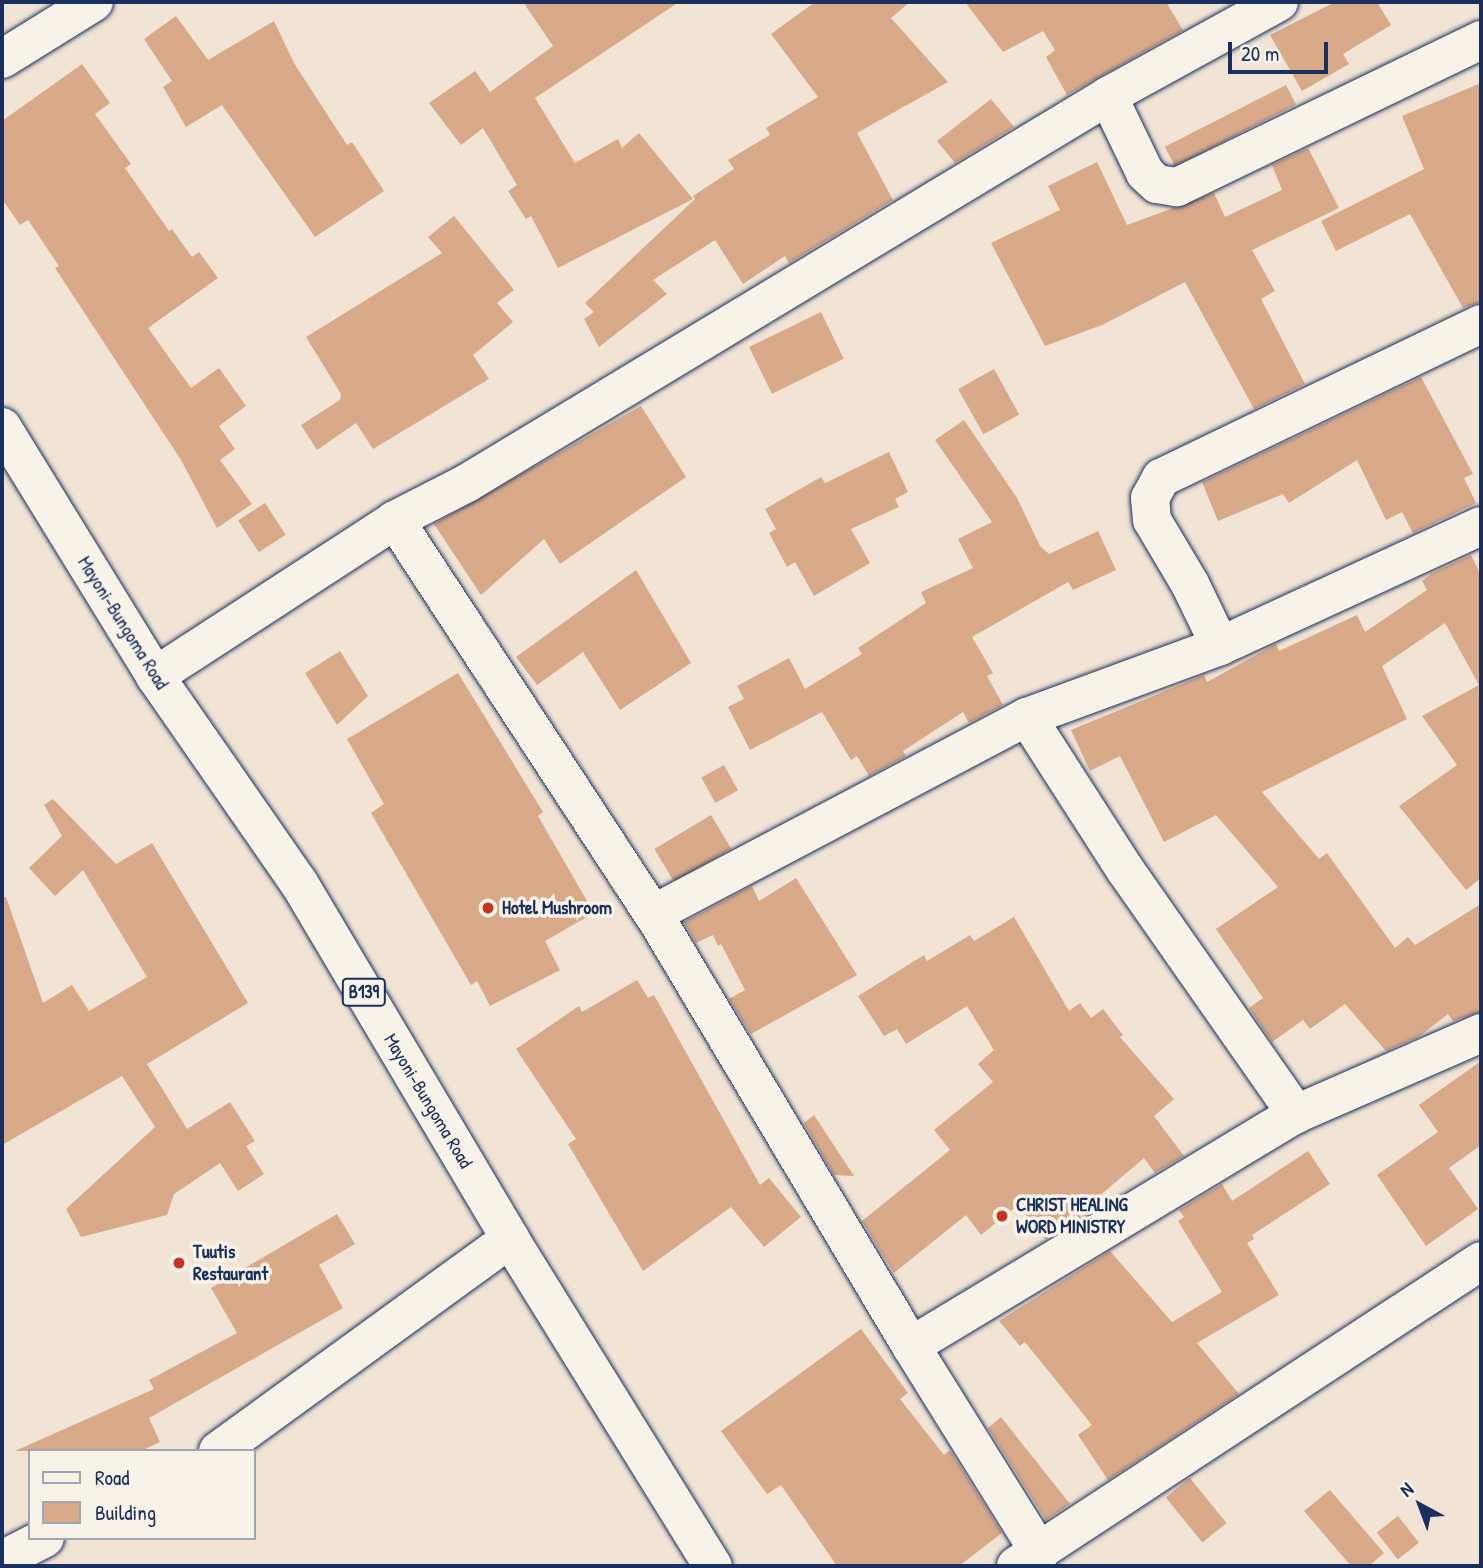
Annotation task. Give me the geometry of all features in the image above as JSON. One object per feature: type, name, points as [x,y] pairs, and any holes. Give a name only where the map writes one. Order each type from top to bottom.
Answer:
[{"type":"street","points":[[2,59],[94,2]]},
{"type":"street","points":[[155,676],[395,520],[467,483],[1108,96],[1279,2]]},
{"type":"street","points":[[1108,96],[1145,173],[1157,184],[1177,187],[1481,40]]},
{"type":"street","points":[[1220,646],[1191,584],[1152,520],[1150,498],[1161,478],[1481,324]]},
{"type":"street","name":"Mayoni-Bungoma Road","points":[[2,427],[155,676],[299,883],[510,1239],[713,1566]]},
{"type":"street","points":[[395,520],[653,914],[911,1346],[1028,1560],[1481,1261]]},
{"type":"street","points":[[653,914],[1027,717],[1220,646],[1481,526]]},
{"type":"street","points":[[1027,717],[1126,871],[1296,1114]]},
{"type":"street","points":[[911,1346],[1296,1114],[1481,1033]]},
{"type":"street","points":[[221,1449],[510,1239]]},
{"type":"street","points":[[2,1560],[41,1540]]},
{"type":"building","points":[[523,2],[679,2],[535,98],[575,163],[618,139],[622,148],[639,133],[693,199],[558,268],[531,216],[526,219],[508,191],[517,185],[483,128],[461,145],[429,103],[475,71],[490,92],[553,46]]},
{"type":"building","points":[[815,2],[910,2],[891,18],[948,82],[857,133],[893,200],[789,263],[785,256],[743,284],[715,240],[653,280],[667,294],[599,347],[584,319],[594,312],[585,303],[695,199],[693,196],[734,169],[728,160],[770,135],[766,128],[818,97],[771,34]]},
{"type":"building","points":[[965,2],[1166,2],[1183,30],[1067,95],[1046,57],[1055,50],[1043,31],[1003,52]]},
{"type":"building","points":[[1335,2],[1377,2],[1391,25],[1343,54],[1349,64],[1302,91],[1270,35]]},
{"type":"building","points":[[176,16],[208,60],[274,21],[294,63],[347,145],[352,142],[384,191],[315,237],[222,105],[186,127],[163,87],[172,81],[144,39]]},
{"type":"building","points":[[82,64],[110,103],[95,114],[131,164],[125,168],[169,231],[172,229],[192,257],[199,252],[218,278],[148,328],[191,388],[219,368],[246,406],[219,426],[235,449],[220,460],[252,504],[217,528],[181,460],[55,268],[59,266],[28,220],[20,225],[2,199],[2,121]]},
{"type":"building","points":[[1481,83],[1481,302],[1463,308],[1410,214],[1336,251],[1321,221],[1424,169],[1402,116]]},
{"type":"building","points":[[1286,85],[1296,105],[1175,166],[1165,147]]},
{"type":"building","points":[[991,99],[1014,127],[955,163],[937,141]]},
{"type":"building","points":[[1308,148],[1339,208],[1252,250],[1275,291],[1261,299],[1305,384],[1254,409],[1185,282],[1102,325],[1045,346],[991,243],[1060,210],[1048,186],[1097,162],[1127,225],[1214,193],[1225,217],[1282,190],[1272,165]]},
{"type":"building","points":[[454,216],[514,290],[497,303],[513,322],[473,355],[489,379],[373,449],[356,423],[317,450],[301,425],[340,400],[341,394],[306,337],[442,253],[428,237]]},
{"type":"building","points":[[821,312],[844,359],[772,394],[749,347]]},
{"type":"building","points":[[994,369],[1019,414],[983,434],[958,389]]},
{"type":"building","points":[[1421,377],[1473,474],[1464,478],[1476,503],[1413,533],[1402,512],[1386,520],[1357,460],[1289,503],[1283,494],[1218,521],[1202,482]]},
{"type":"building","points":[[641,406],[686,477],[560,564],[544,539],[481,595],[434,524]]},
{"type":"building","points":[[964,420],[1017,498],[1040,546],[1049,554],[1098,531],[1116,570],[1073,590],[1068,582],[972,637],[993,673],[987,676],[1003,705],[969,723],[963,712],[903,751],[906,756],[869,776],[857,756],[851,760],[822,712],[750,750],[728,707],[744,699],[737,686],[789,658],[805,689],[862,654],[858,648],[926,603],[921,592],[973,568],[958,539],[992,522],[935,440]]},
{"type":"building","points":[[889,452],[908,492],[895,499],[899,507],[851,529],[870,563],[814,596],[795,562],[787,567],[769,533],[776,529],[765,509],[821,477],[825,483]]},
{"type":"building","points":[[265,503],[286,535],[259,552],[238,520]]},
{"type":"building","points":[[1471,555],[1481,575],[1481,878],[1466,890],[1399,806],[1457,765],[1422,716],[1479,685],[1445,623],[1382,666],[1407,719],[1262,792],[1319,859],[1327,853],[1395,948],[1408,937],[1415,945],[1481,904],[1481,1012],[1453,1021],[1448,1014],[1420,1036],[1386,1051],[1345,1004],[1310,1029],[1303,1020],[1272,1042],[1249,1008],[1263,998],[1216,929],[1278,887],[1216,815],[1164,842],[1120,756],[1090,771],[1071,730],[1204,675],[1207,682],[1276,644],[1279,651],[1357,615],[1365,632],[1427,590],[1422,581],[1432,573]]},
{"type":"building","points":[[636,570],[691,663],[620,710],[583,652],[537,685],[516,657]]},
{"type":"building","points":[[340,651],[368,696],[337,725],[305,673]]},
{"type":"building","points":[[458,673],[543,812],[538,816],[594,913],[545,941],[560,970],[490,1006],[477,981],[471,985],[371,813],[384,804],[347,739]]},
{"type":"building","points":[[724,765],[738,790],[715,803],[701,778]]},
{"type":"building","points":[[53,799],[116,864],[152,843],[248,1003],[147,1064],[187,1129],[230,1102],[255,1141],[246,1146],[264,1174],[238,1191],[220,1163],[174,1194],[167,1215],[81,1237],[66,1209],[155,1127],[122,1076],[2,1145],[2,898],[6,897],[43,1003],[72,985],[89,1011],[147,977],[83,870],[55,896],[29,868],[62,836],[44,805]]},
{"type":"building","points":[[711,815],[731,848],[675,882],[654,849]]},
{"type":"building","points":[[796,878],[857,975],[751,1034],[729,999],[745,990],[721,944],[718,946],[713,935],[696,943],[684,922],[752,886],[759,901]]},
{"type":"building","points":[[1014,917],[1069,1011],[1080,1003],[1091,1018],[1103,1009],[1123,1035],[1120,1037],[1174,1099],[1154,1116],[1184,1156],[1155,1173],[1144,1158],[1078,1214],[1081,1218],[1046,1239],[1018,1205],[981,1235],[966,1215],[894,1273],[862,1221],[950,1150],[934,1130],[993,1082],[978,1064],[994,1050],[967,1006],[906,1044],[897,1029],[884,1036],[858,996],[924,955],[927,961],[970,935],[974,941]]},
{"type":"building","points":[[637,980],[648,998],[654,995],[760,1185],[769,1178],[801,1217],[764,1247],[731,1207],[643,1271],[568,1144],[576,1139],[516,1049],[579,1006],[582,1012]]},
{"type":"building","points":[[1481,1061],[1481,1145],[1449,1168],[1478,1209],[1426,1246],[1377,1175],[1438,1132],[1419,1105]]},
{"type":"building","points":[[814,1115],[854,1176],[834,1175],[804,1123]]},
{"type":"building","points":[[1308,1151],[1330,1184],[1252,1235],[1254,1239],[1247,1243],[1279,1295],[1197,1343],[1239,1394],[1108,1480],[1078,1435],[1092,1425],[1025,1342],[1020,1346],[999,1321],[1110,1251],[1172,1322],[1222,1292],[1178,1221],[1184,1217],[1179,1210],[1222,1184],[1232,1201]]},
{"type":"building","points":[[337,1214],[355,1244],[319,1265],[343,1308],[149,1418],[160,1442],[145,1449],[15,1451],[154,1389],[149,1380],[237,1333],[211,1288]]},
{"type":"building","points":[[861,1329],[908,1393],[900,1399],[944,1455],[950,1450],[1002,1533],[959,1566],[837,1566],[781,1485],[767,1494],[721,1431]]},
{"type":"building","points":[[1001,1417],[1070,1504],[1046,1520],[988,1428]]},
{"type":"building","points":[[1190,1478],[1227,1523],[1202,1543],[1166,1498]]},
{"type":"building","points":[[1330,1490],[1384,1553],[1369,1566],[1351,1566],[1304,1511]]},
{"type":"building","points":[[1398,1516],[1419,1543],[1398,1559],[1377,1533]]},
{"type":"place","name":"Hotel Mushroom","points":[[488,908]]},
{"type":"place","name":"CHRIST HEALING WORD MINISTRY","points":[[1002,1216]]},
{"type":"place","name":"Tuutis Restaurant","points":[[179,1263]]}]
